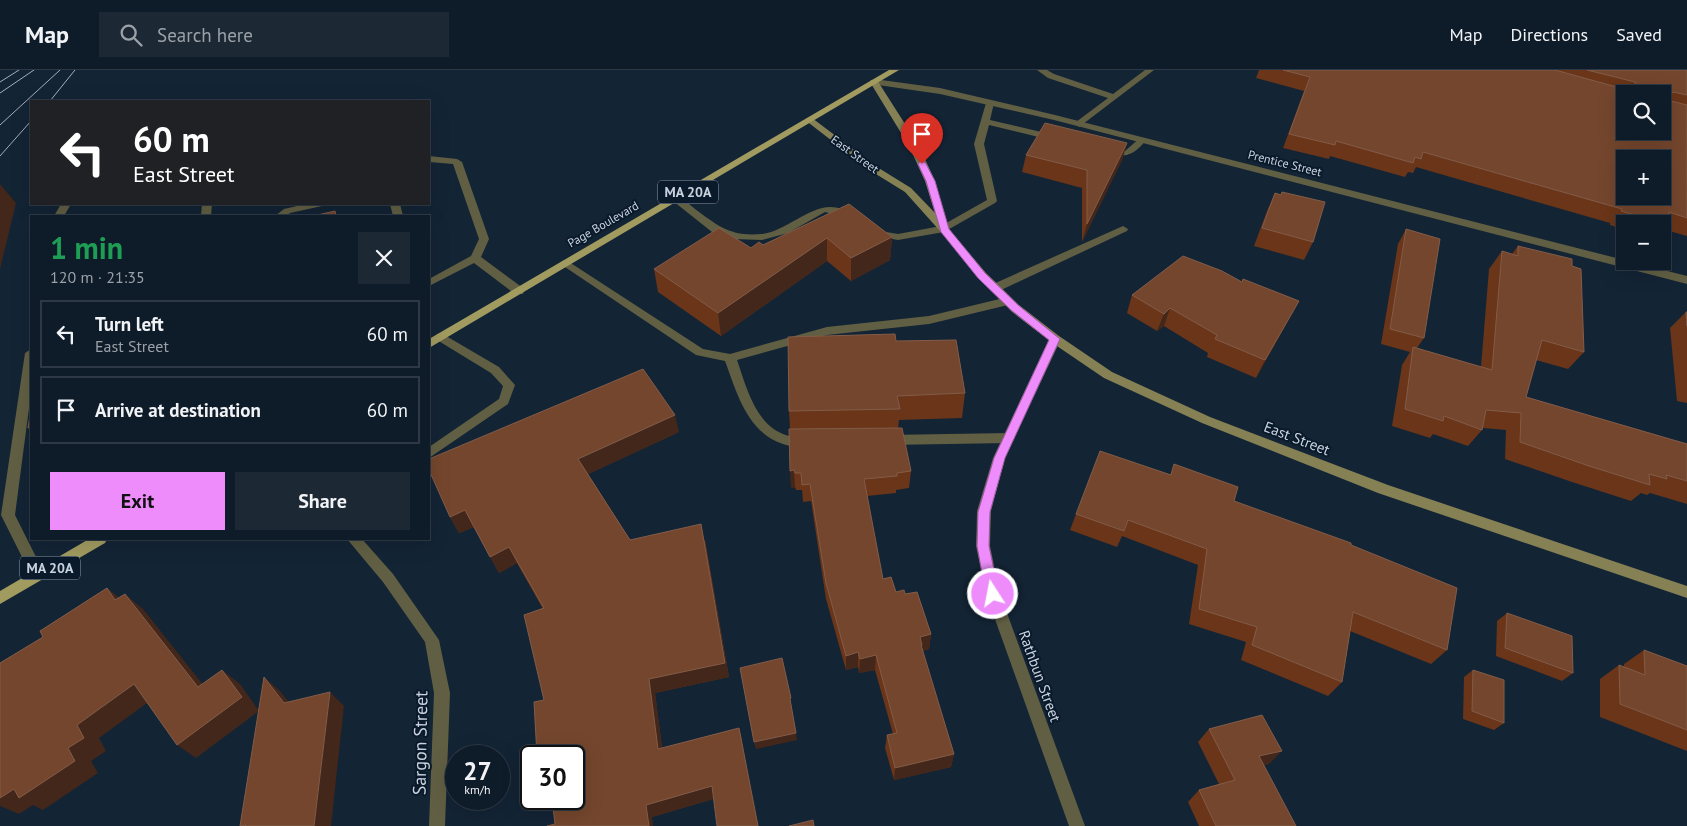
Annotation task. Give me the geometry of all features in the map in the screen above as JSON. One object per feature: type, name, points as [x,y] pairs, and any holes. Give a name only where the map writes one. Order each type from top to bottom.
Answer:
[{"type":"main road","name":"Page Boulevard","points":[[430,343],[895,70]]},
{"type":"main road","name":"East Street","points":[[874,82],[914,146],[926,172],[944,230]]},
{"type":"main road","name":"East Street","points":[[809,120],[874,169],[908,190],[995,288],[1055,339],[1108,375],[1206,420],[1383,489],[1687,592]]},
{"type":"main road","name":"MA 20A","points":[[0,598],[98,540]]},
{"type":"street","points":[[1041,70],[1051,76],[1115,97]]},
{"type":"street","points":[[1079,124],[1150,70]]},
{"type":"street","name":"Prentice Street","points":[[874,82],[940,91],[1079,124],[1687,280]]},
{"type":"street","points":[[676,199],[716,230],[732,236],[762,237],[784,231],[824,210],[836,211],[872,232],[898,237],[944,230],[992,201],[979,144],[990,103]]},
{"type":"street","points":[[985,120],[1069,142]]},
{"type":"street","points":[[1097,149],[1125,154],[1132,153],[1141,140]]},
{"type":"street","points":[[430,159],[457,162],[484,239],[475,258],[430,282]]},
{"type":"street","points":[[282,215],[315,205]]},
{"type":"street","points":[[995,288],[1123,229]]},
{"type":"street","points":[[475,258],[518,290]]},
{"type":"street","points":[[566,263],[700,352],[730,358],[827,331],[929,320],[1008,300]]},
{"type":"street","points":[[430,452],[504,400],[509,385],[495,370],[441,336]]},
{"type":"street","name":"Rathbun Street","points":[[1055,339],[999,458],[984,512],[983,546],[993,594],[1077,826]]},
{"type":"street","points":[[730,358],[753,415],[768,432],[788,442],[817,441]]},
{"type":"street","points":[[30,360],[8,515],[38,575]]},
{"type":"street","points":[[875,440],[1009,438]]},
{"type":"street","name":"Sargon Street","points":[[355,540],[388,578],[432,640],[442,693],[437,826]]},
{"type":"building","points":[[1283,70],[1555,70],[1616,87],[1616,140],[1671,140],[1671,101],[1687,105],[1687,218],[1669,212],[1668,215],[1634,215],[1621,211],[1622,209],[1423,152],[1421,159],[1415,157],[1413,163],[1336,141],[1335,145],[1289,134],[1310,77]]},
{"type":"building","points":[[1587,70],[1687,70],[1687,95],[1673,92],[1671,94],[1671,85],[1636,85],[1635,82]]},
{"type":"building","points":[[1045,123],[1127,143],[1087,224],[1087,170],[1026,155]]},
{"type":"building","points":[[1282,192],[1325,202],[1313,242],[1262,228],[1275,193],[1281,195]]},
{"type":"building","points":[[849,204],[892,237],[851,258],[827,238],[718,313],[654,269],[719,228],[751,248],[759,242],[763,245]]},
{"type":"building","points":[[335,211],[336,215],[317,215]]},
{"type":"building","points":[[1406,229],[1440,239],[1424,338],[1390,329]]},
{"type":"building","points":[[1518,246],[1572,259],[1572,266],[1581,269],[1584,352],[1542,340],[1526,397],[1687,444],[1687,481],[1666,475],[1667,479],[1649,474],[1650,485],[1520,442],[1521,413],[1486,410],[1482,430],[1444,416],[1443,421],[1405,409],[1413,347],[1492,370],[1502,251],[1518,256]]},
{"type":"building","points":[[1183,256],[1222,271],[1242,282],[1243,279],[1299,301],[1265,360],[1215,339],[1217,335],[1170,308],[1164,314],[1132,295]]},
{"type":"building","points":[[895,334],[896,341],[956,340],[965,393],[897,396],[900,409],[789,411],[788,337]]},
{"type":"building","points":[[643,369],[675,415],[578,459],[630,540],[701,524],[725,663],[649,679],[658,749],[739,728],[758,826],[717,826],[712,786],[646,805],[649,826],[547,826],[555,824],[553,810],[585,810],[585,745],[536,745],[534,702],[544,700],[524,615],[544,608],[509,547],[490,557],[465,510],[450,517],[430,472],[430,459]]},
{"type":"building","points":[[902,428],[911,471],[897,473],[897,476],[864,479],[883,579],[891,577],[896,592],[904,590],[905,594],[917,592],[931,634],[920,637],[921,645],[954,754],[895,768],[887,735],[897,733],[876,655],[860,659],[858,652],[846,656],[826,583],[810,484],[802,485],[801,473],[795,473],[794,470],[790,471],[789,429]]},
{"type":"building","points":[[1100,451],[1171,475],[1174,464],[1238,487],[1234,501],[1351,543],[1351,545],[1457,588],[1447,650],[1353,612],[1342,682],[1252,645],[1257,627],[1199,609],[1207,549],[1128,520],[1124,531],[1076,514]]},
{"type":"building","points":[[107,588],[115,600],[125,594],[198,687],[222,670],[242,697],[177,745],[134,684],[77,725],[84,738],[68,748],[75,761],[19,798],[14,789],[0,798],[0,663],[43,637],[40,631]]},
{"type":"building","points":[[1507,613],[1572,636],[1573,673],[1505,648]]},
{"type":"building","points":[[1644,650],[1687,666],[1687,730],[1620,704],[1619,665],[1645,675]]},
{"type":"building","points":[[782,658],[791,698],[796,733],[754,742],[740,668]]},
{"type":"building","points":[[1473,670],[1504,680],[1504,723],[1472,711]]},
{"type":"building","points":[[264,677],[284,703],[330,692],[314,826],[240,826]]},
{"type":"building","points":[[1262,715],[1282,751],[1259,756],[1296,826],[1216,826],[1199,790],[1235,780],[1209,729]]},
{"type":"building","points":[[813,820],[814,826],[789,826]]},
{"type":"tram line","points":[[0,82],[19,70]]},
{"type":"tram line","points":[[0,93],[34,70]]},
{"type":"tram line","points":[[0,125],[60,70]]},
{"type":"tram line","points":[[51,100],[75,70]]},
{"type":"tram line","points":[[0,156],[30,122]]},
{"type":"route","points":[[922,164],[930,181],[944,230],[982,275],[1015,308],[1055,339],[999,458],[984,512],[983,546],[993,594]]}]
